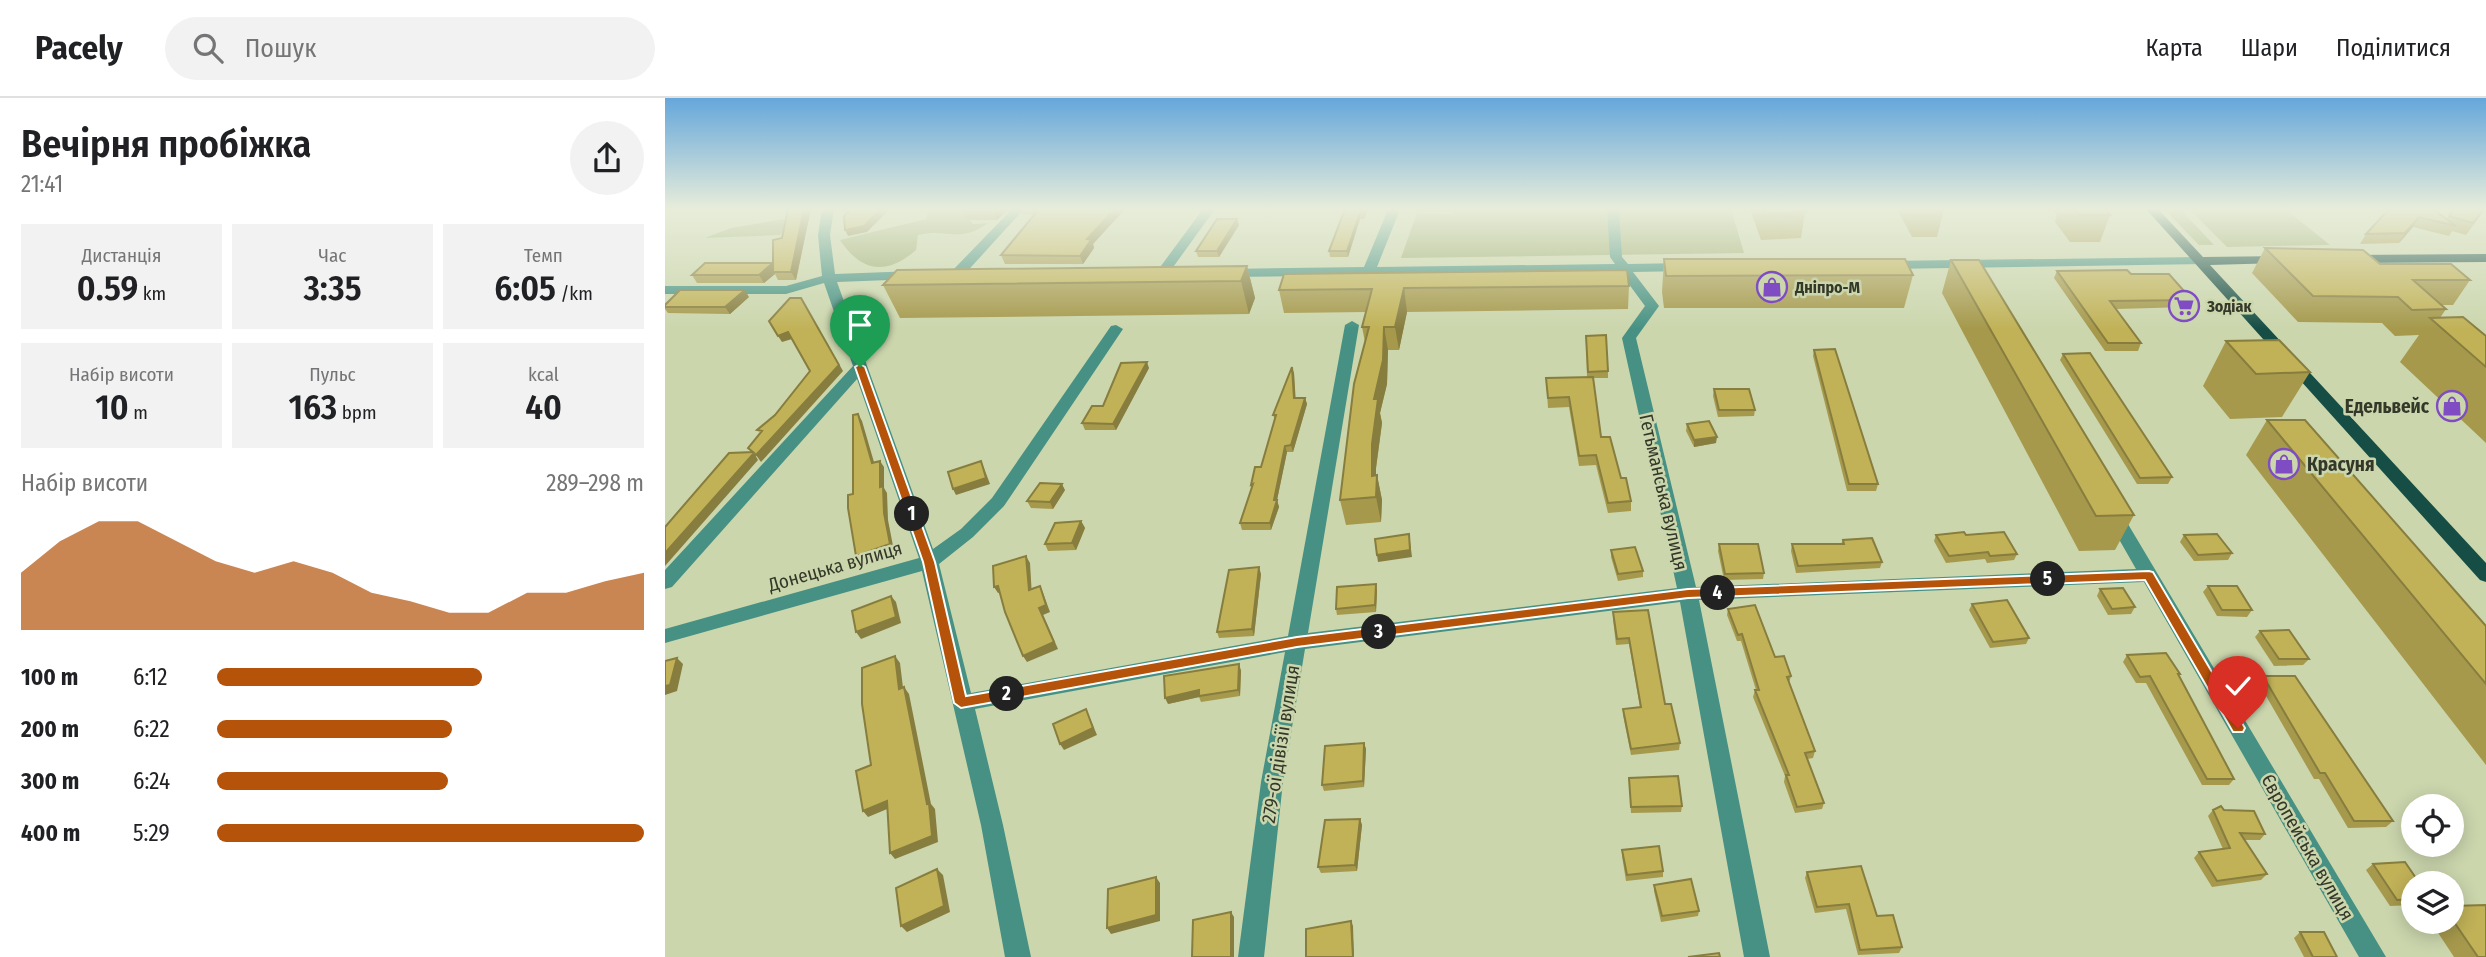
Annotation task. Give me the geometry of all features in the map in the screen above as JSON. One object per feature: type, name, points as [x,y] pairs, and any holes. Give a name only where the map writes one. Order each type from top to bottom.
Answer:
[{"type":"main road","points":[[2189,249],[2486,575]]},
{"type":"main road","points":[[2337,259],[2486,258]]},
{"type":"main road","points":[[2200,261],[2297,259]]},
{"type":"street","points":[[824,249],[829,278],[929,562],[992,825],[1019,957]]},
{"type":"street","points":[[665,290],[786,290],[829,278],[951,275],[977,249]]},
{"type":"street","points":[[1161,274],[1179,249]]},
{"type":"street","points":[[1369,271],[1378,249]]},
{"type":"street","name":"Гетьманська вулиця","points":[[1616,249],[1616,257],[1622,268],[1652,306],[1648,316],[1632,331],[1629,338],[1688,594],[1757,957]]},
{"type":"street","points":[[1866,265],[2200,261]]},
{"type":"street","points":[[1970,264],[1983,288]]},
{"type":"street","points":[[1215,273],[1703,267]]},
{"type":"street","name":"279-ої дівізії вулиця","points":[[1251,957],[1272,782],[1352,325]]},
{"type":"street","name":"Донецька вулиця","points":[[665,636],[929,562],[967,533],[998,502],[1116,329]]},
{"type":"street","points":[[665,582],[860,367]]},
{"type":"street","name":"Європейська вулиця","points":[[2101,491],[2373,957]]},
{"type":"street","points":[[961,703],[1297,642],[1688,594],[2149,575]]},
{"type":"green space","points":[[847,249],[916,249],[895,264],[885,267],[866,264]]},
{"type":"green space","points":[[1404,249],[1743,249],[1744,253],[1401,258]]},
{"type":"building","points":[[773,249],[796,249],[791,272],[773,272]]},
{"type":"building","points":[[1006,249],[1085,249],[1080,256],[1001,255]]},
{"type":"building","points":[[1197,249],[1218,249],[1217,251],[1196,251]]},
{"type":"building","points":[[1330,249],[1348,249],[1347,251]]},
{"type":"building","points":[[2266,249],[2363,250],[2380,264],[2451,264],[2470,280],[2413,280],[2446,309],[2412,310],[2398,297],[2313,296]]},
{"type":"building","points":[[1664,259],[1905,259],[1913,275],[1666,276]]},
{"type":"building","points":[[1951,260],[1979,260],[2134,515],[2096,516]]},
{"type":"building","points":[[705,263],[773,263],[759,275],[692,275]]},
{"type":"building","points":[[1247,266],[1241,281],[883,285],[897,270]]},
{"type":"building","points":[[1627,270],[1629,286],[1404,288],[1395,327],[1384,327],[1383,360],[1374,399],[1378,399],[1372,444],[1372,476],[1377,475],[1376,497],[1340,500],[1354,384],[1369,327],[1362,327],[1372,289],[1279,290],[1284,274]]},
{"type":"building","points":[[2127,270],[2131,274],[2169,274],[2192,300],[2110,301],[2141,343],[2108,343],[2057,271]]},
{"type":"building","points":[[680,290],[745,290],[725,307],[665,307]]},
{"type":"building","points":[[790,298],[801,298],[839,365],[756,455],[754,453],[665,553],[665,527],[729,453],[753,452],[748,448],[762,431],[757,430],[775,415],[810,371],[788,332],[778,336],[769,321]]},
{"type":"building","points":[[2463,317],[2486,336],[2486,367],[2430,318]]},
{"type":"building","points":[[1606,335],[1608,371],[1588,372],[1586,336]]},
{"type":"building","points":[[2279,340],[2310,372],[2256,374],[2226,341]]},
{"type":"building","points":[[1835,349],[1878,484],[1849,484],[1814,350]]},
{"type":"building","points":[[2090,353],[2172,477],[2140,478],[2063,354]]},
{"type":"building","points":[[1147,362],[1113,424],[1082,423],[1092,406],[1103,406],[1121,363]]},
{"type":"building","points":[[1292,367],[1294,398],[1305,398],[1291,445],[1285,446],[1274,500],[1277,500],[1270,523],[1240,523],[1253,484],[1251,485],[1255,467],[1261,467],[1276,415],[1273,415]]},
{"type":"building","points":[[1593,377],[1601,437],[1610,437],[1621,478],[1626,478],[1631,501],[1608,503],[1596,455],[1579,456],[1569,397],[1548,398],[1546,378]]},
{"type":"building","points":[[1714,389],[1749,389],[1755,410],[1719,410]]},
{"type":"building","points":[[858,414],[872,463],[880,461],[880,487],[883,486],[884,513],[890,544],[856,556],[848,495],[853,494],[853,415]]},
{"type":"building","points":[[2267,420],[2305,420],[2486,626],[2486,684]]},
{"type":"building","points":[[1709,421],[1717,437],[1694,440],[1687,424]]},
{"type":"building","points":[[981,461],[986,478],[953,489],[948,472]]},
{"type":"building","points":[[1040,483],[1062,484],[1050,502],[1027,501]]},
{"type":"building","points":[[1081,521],[1072,543],[1045,544],[1055,523]]},
{"type":"building","points":[[1964,532],[1966,535],[2004,532],[2017,554],[1990,556],[1988,552],[1949,556],[1936,535]]},
{"type":"building","points":[[1409,534],[1410,550],[1377,555],[1375,539]]},
{"type":"building","points":[[2217,534],[2232,553],[2198,555],[2184,535]]},
{"type":"building","points":[[1872,538],[1882,562],[1798,566],[1792,544],[1844,544],[1843,540]]},
{"type":"building","points":[[1719,544],[1758,544],[1764,573],[1725,574]]},
{"type":"building","points":[[1635,547],[1643,571],[1618,574],[1611,550]]},
{"type":"building","points":[[1026,556],[1029,590],[1040,586],[1046,605],[1039,608],[1054,642],[1023,656],[1005,612],[998,586],[994,587],[993,566]]},
{"type":"building","points":[[1259,567],[1252,629],[1217,632],[1229,570]]},
{"type":"building","points":[[1376,584],[1375,605],[1336,609],[1337,587]]},
{"type":"building","points":[[2208,586],[2237,586],[2252,610],[2222,610]]},
{"type":"building","points":[[2123,588],[2135,607],[2112,609],[2100,589]]},
{"type":"building","points":[[891,596],[896,617],[856,632],[852,611]]},
{"type":"building","points":[[2007,600],[2029,638],[1993,642],[1972,604]]},
{"type":"building","points":[[1755,605],[1775,657],[1784,656],[1791,676],[1787,677],[1815,751],[1805,753],[1824,803],[1797,807],[1786,775],[1789,775],[1755,690],[1759,690],[1742,634],[1738,635],[1728,609]]},
{"type":"building","points":[[1648,610],[1665,704],[1671,704],[1680,743],[1631,749],[1623,709],[1641,707],[1629,638],[1617,639],[1613,612]]},
{"type":"building","points":[[2289,630],[2309,659],[2279,659],[2260,631]]},
{"type":"building","points":[[2166,653],[2180,674],[2234,779],[2207,779],[2150,676],[2140,677],[2127,655]]},
{"type":"building","points":[[895,656],[899,689],[904,687],[927,804],[929,803],[932,836],[890,853],[887,801],[863,811],[856,771],[871,765],[862,704],[862,668]]},
{"type":"building","points":[[677,658],[670,685],[665,686],[665,661]]},
{"type":"building","points":[[1239,664],[1238,690],[1199,696],[1199,690],[1165,698],[1164,676]]},
{"type":"building","points":[[2263,676],[2295,676],[2393,821],[2354,821],[2325,773],[2320,773]]},
{"type":"building","points":[[1086,709],[1093,728],[1060,744],[1053,724]]},
{"type":"building","points":[[1364,743],[1363,781],[1322,785],[1325,746]]},
{"type":"building","points":[[1678,776],[1682,806],[1631,807],[1629,778]]},
{"type":"building","points":[[2221,806],[2224,810],[2254,811],[2265,834],[2240,833],[2267,874],[2217,881],[2199,852],[2230,848],[2213,810]]},
{"type":"building","points":[[1360,819],[1355,865],[1318,867],[1325,820]]},
{"type":"building","points":[[1659,846],[1663,871],[1627,875],[1622,850]]},
{"type":"building","points":[[2405,862],[2411,871],[2401,871],[2401,900],[2397,900],[2373,864]]},
{"type":"building","points":[[1861,866],[1877,916],[1893,915],[1902,947],[1860,950],[1849,904],[1817,907],[1807,872]]},
{"type":"building","points":[[937,869],[944,906],[901,926],[896,888]]},
{"type":"building","points":[[1156,877],[1156,915],[1107,928],[1108,889]]},
{"type":"building","points":[[1691,879],[1699,911],[1662,916],[1654,885]]},
{"type":"building","points":[[2486,905],[2486,957],[2478,957],[2462,934],[2464,906]]},
{"type":"building","points":[[1231,912],[1231,957],[1192,957],[1193,920]]},
{"type":"building","points":[[1351,921],[1353,957],[1306,957],[1306,929]]},
{"type":"building","points":[[2300,932],[2324,932],[2337,957],[2313,957]]},
{"type":"building","points":[[1719,953],[1720,957],[1688,957]]},
{"type":"place","name":"Днiпро-М","points":[[1772,287]]},
{"type":"place","name":"Зодіак","points":[[2184,306]]},
{"type":"place","name":"Едельвейс","points":[[2452,406]]},
{"type":"place","name":"Красуня","points":[[2284,464]]},
{"type":"route","points":[[860,367],[929,562],[961,703],[1297,642],[1688,594],[2149,575],[2238,728]]}]
